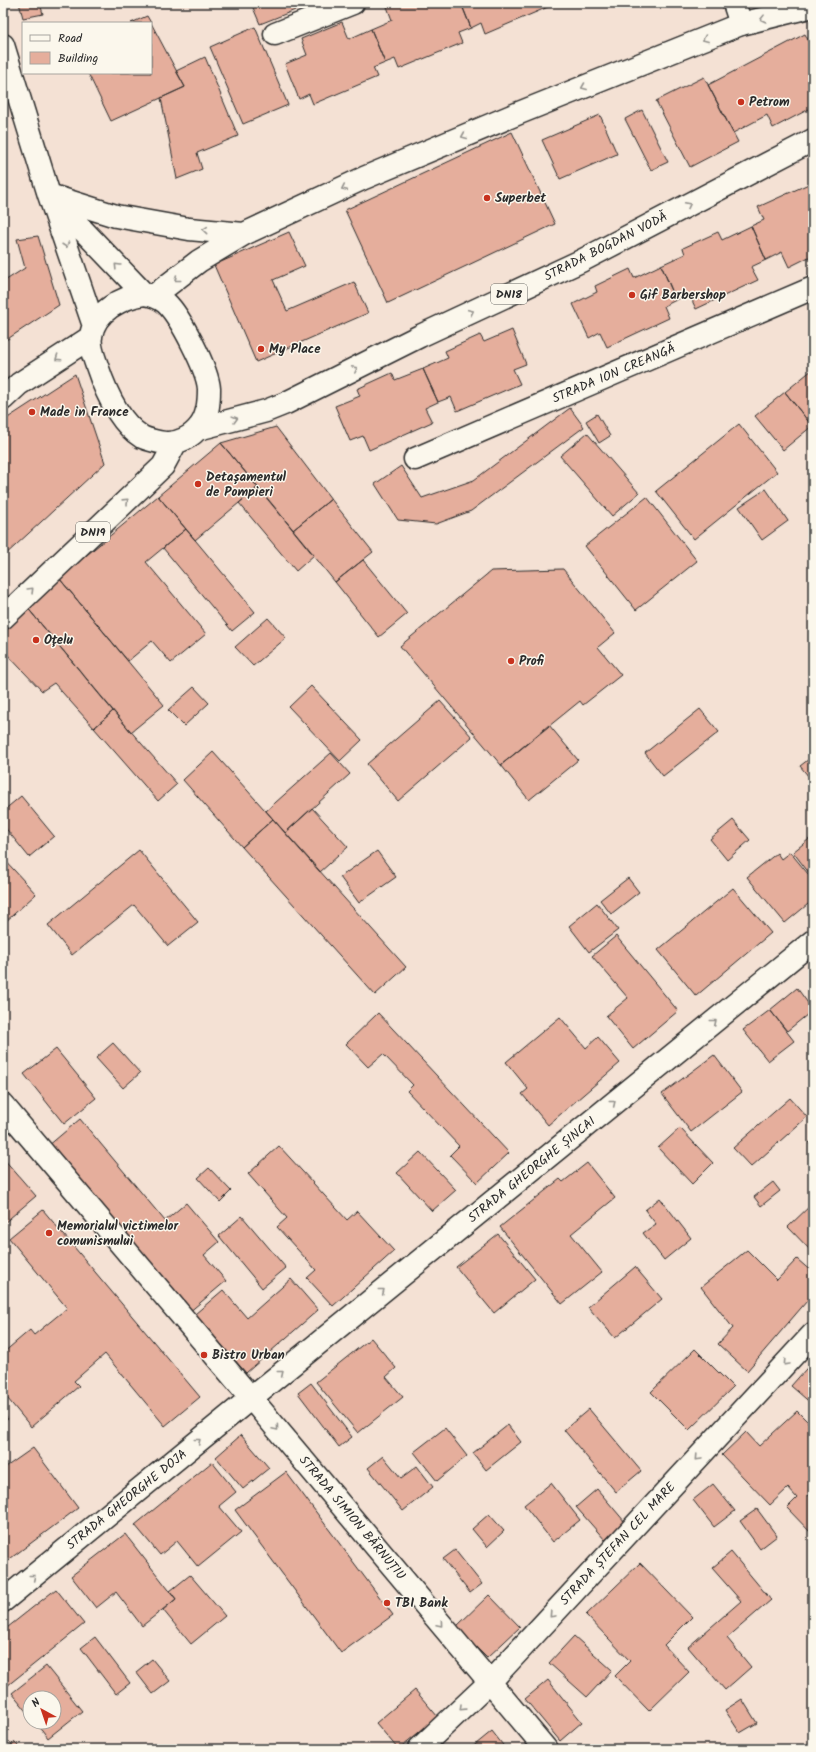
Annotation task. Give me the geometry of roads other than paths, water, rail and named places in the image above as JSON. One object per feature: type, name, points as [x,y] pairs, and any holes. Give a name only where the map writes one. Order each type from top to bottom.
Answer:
[{"type":"main road","points":[[275,34],[353,3]]},
{"type":"main road","points":[[734,3],[741,24]]},
{"type":"main road","points":[[3,399],[19,384],[92,332],[104,313],[117,302],[130,296],[150,294],[199,261],[244,234],[364,178],[519,112],[741,24],[813,6]]},
{"type":"main road","points":[[3,45],[49,195],[92,332],[91,348],[110,398],[124,420],[142,437],[155,441],[176,442],[187,437],[198,429],[205,420],[208,407],[209,388],[202,368],[180,322],[172,310],[150,294],[49,195]]},
{"type":"main road","name":"STRADA BOGDAN VODĂ","points":[[198,429],[266,411],[286,404],[420,336],[582,260],[813,140]]},
{"type":"main road","points":[[49,195],[116,216],[189,229],[244,234]]},
{"type":"main road","name":"STRADA ION CREANGĂ","points":[[415,459],[813,288]]},
{"type":"main road","name":"DN19","points":[[3,618],[163,466],[176,442]]},
{"type":"main road","name":"STRADA GHEORGHE ȘINCAI","points":[[250,1398],[813,941]]},
{"type":"main road","name":"STRADA SIMION BĂRNUȚIU","points":[[3,1105],[546,1749]]},
{"type":"main road","name":"STRADA ȘTEFAN CEL MARE","points":[[419,1749],[490,1682],[813,1334]]},
{"type":"main road","name":"STRADA GHEORGHE DOJA","points":[[3,1601],[250,1398]]},
{"type":"place","name":"Petrom","points":[[741,102]]},
{"type":"place","name":"Superbet","points":[[487,198]]},
{"type":"place","name":"Gif Barbershop","points":[[632,295]]},
{"type":"place","name":"My Place","points":[[261,349]]},
{"type":"place","name":"Made in France","points":[[32,412]]},
{"type":"place","name":"Detașamentul de Pompieri","points":[[198,484]]},
{"type":"place","name":"Oțelu","points":[[36,640]]},
{"type":"place","name":"Profi","points":[[511,661]]},
{"type":"place","name":"Memorialul victimelor comunismului","points":[[49,1233]]},
{"type":"place","name":"Bistro Urban","points":[[204,1355]]},
{"type":"place","name":"TBI Bank","points":[[387,1603]]}]
